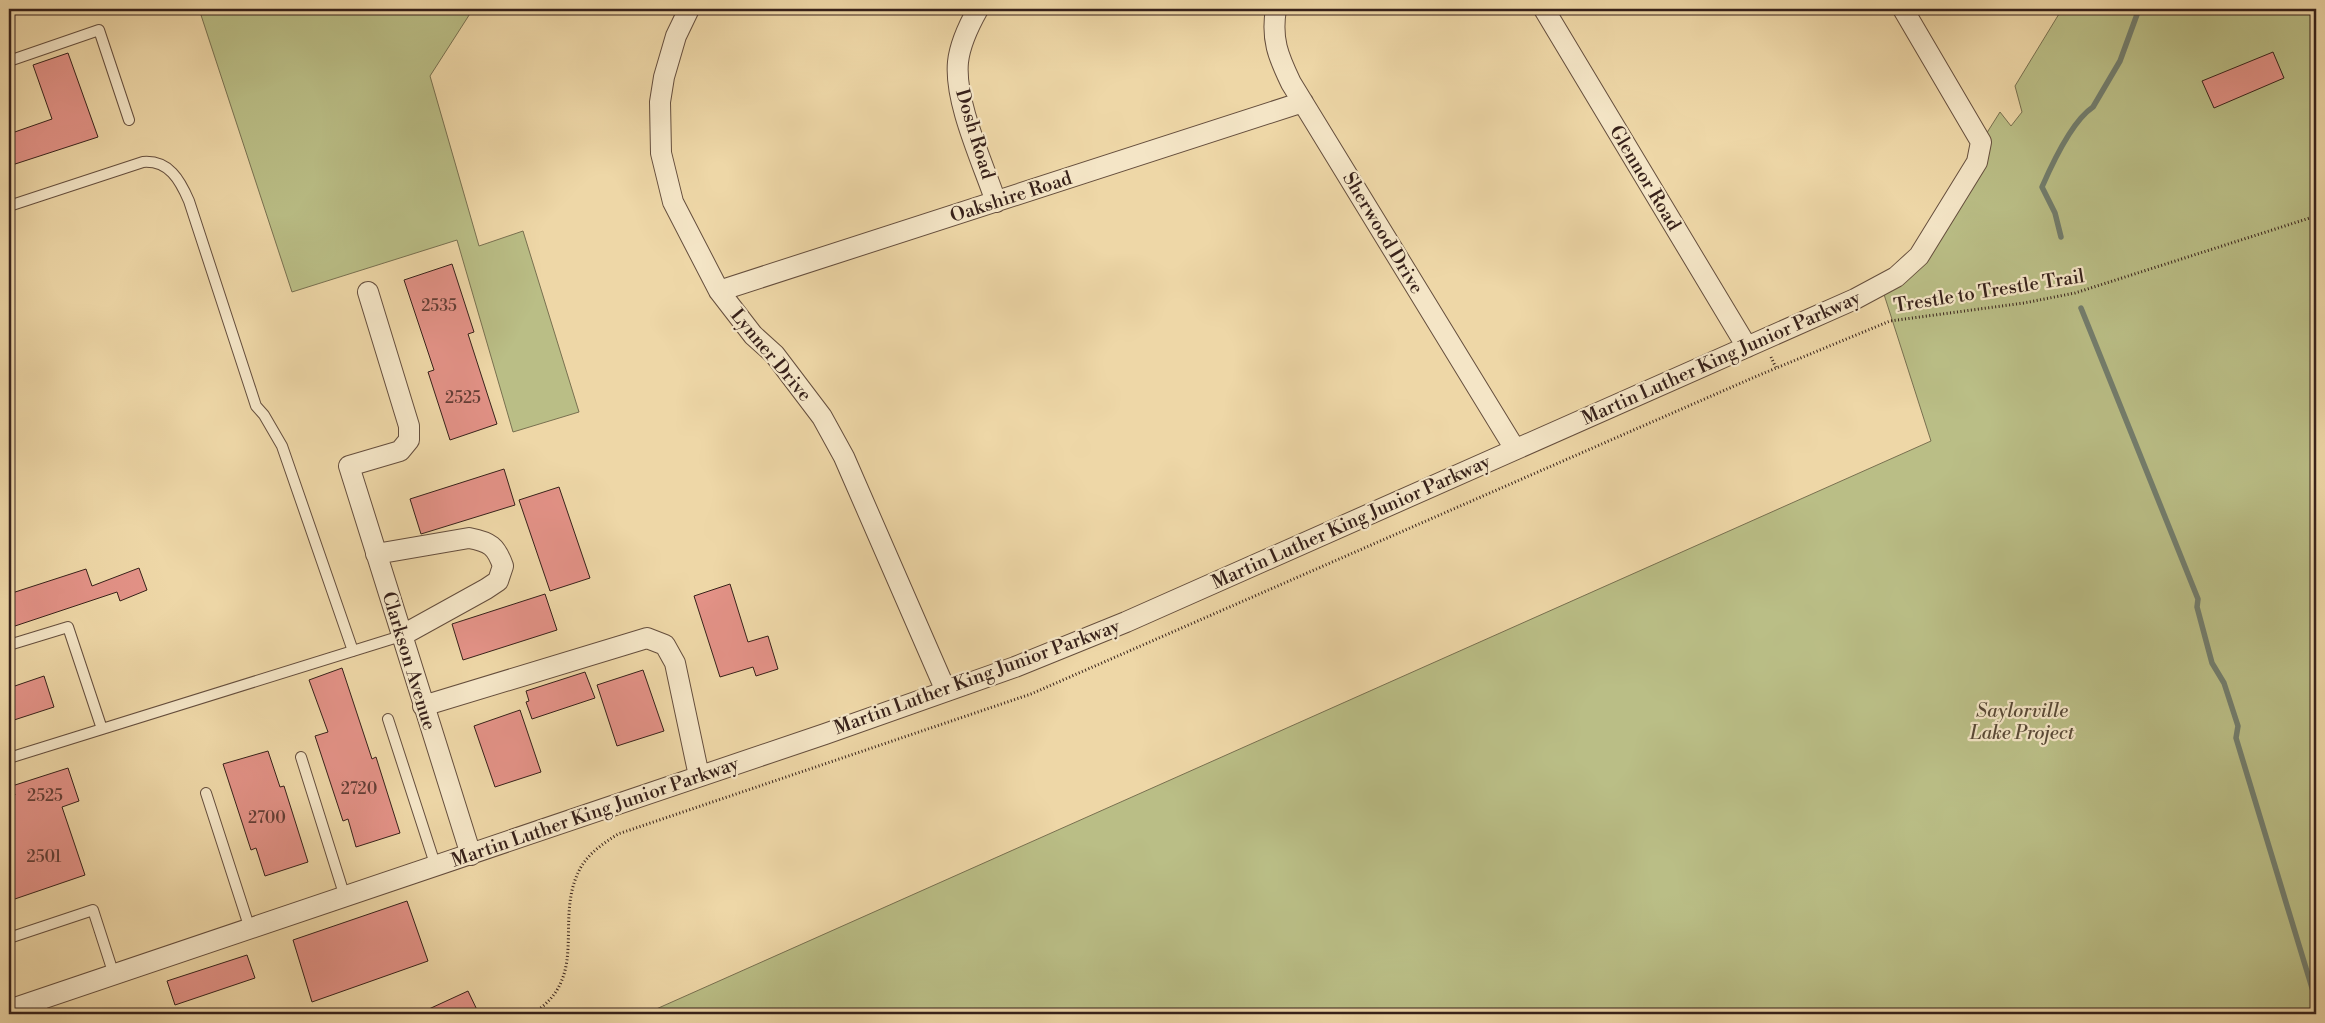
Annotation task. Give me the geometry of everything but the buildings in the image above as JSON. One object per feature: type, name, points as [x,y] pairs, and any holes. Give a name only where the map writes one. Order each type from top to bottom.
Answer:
[{"type":"street","name":"Lynner Drive","points":[[689,9],[676,36],[664,77],[660,102],[662,153],[673,202],[719,292],[753,335],[775,355],[822,417],[844,457],[946,691]]},
{"type":"street","name":"Dosh Road","points":[[978,9],[962,42],[958,63],[960,95],[996,202]]},
{"type":"street","name":"Sherwood Drive","points":[[1276,9],[1273,28],[1278,57],[1303,102],[1515,449]]},
{"type":"street","name":"Glennor Road","points":[[1544,9],[1747,347]]},
{"type":"street","name":"Martin Luther King Junior Parkway","points":[[9,1010],[42,1007],[114,975],[436,867],[1015,667],[1126,622],[1855,299],[1896,277],[1919,256],[1935,234],[1977,162],[1981,142],[1903,9]]},
{"type":"street","name":"Oakshire Road","points":[[719,292],[1303,102]]},
{"type":"street","name":"Clarkson Avenue","points":[[368,292],[409,426],[409,440],[400,451],[349,466],[471,855]]},
{"type":"street","points":[[376,554],[469,538],[484,541],[498,550],[503,566],[498,581],[486,590],[401,636]]},
{"type":"street","points":[[423,706],[647,638],[665,645],[675,663],[699,776]]},
{"type":"lane","points":[[9,61],[99,30],[129,120]]},
{"type":"lane","points":[[9,206],[143,162],[153,161],[164,165],[178,178],[190,201],[256,406],[264,415],[282,446],[352,651]]},
{"type":"lane","points":[[9,645],[68,627],[102,729]]},
{"type":"lane","points":[[9,758],[401,636]]},
{"type":"lane","points":[[388,719],[436,867]]},
{"type":"lane","points":[[301,757],[345,897]]},
{"type":"lane","points":[[206,793],[250,929]]},
{"type":"lane","points":[[9,938],[92,910],[114,975]]},
{"type":"path","name":"Trestle to Trestle Trail","points":[[532,1014],[557,992],[567,966],[569,901],[577,876],[591,854],[618,834],[1031,694],[1757,376],[1890,321],[2075,293],[2316,216]]},
{"type":"green space","points":[[199,9],[473,9],[430,76],[479,246],[523,231],[579,412],[513,432],[457,240],[292,292]]},
{"type":"green space","name":"Saylorville Lake Project","points":[[2062,9],[2316,9],[2316,1014],[645,1014],[1931,441],[1881,285],[1896,277],[2000,112],[2011,126],[2022,112],[2015,86]]},
{"type":"waterway","points":[[2061,237],[2055,213],[2042,187],[2070,132],[2093,107],[2120,61],[2139,9]]},
{"type":"waterway","points":[[2081,308],[2198,599],[2197,607],[2212,663],[2224,683],[2238,726],[2236,738],[2316,1001]]}]
